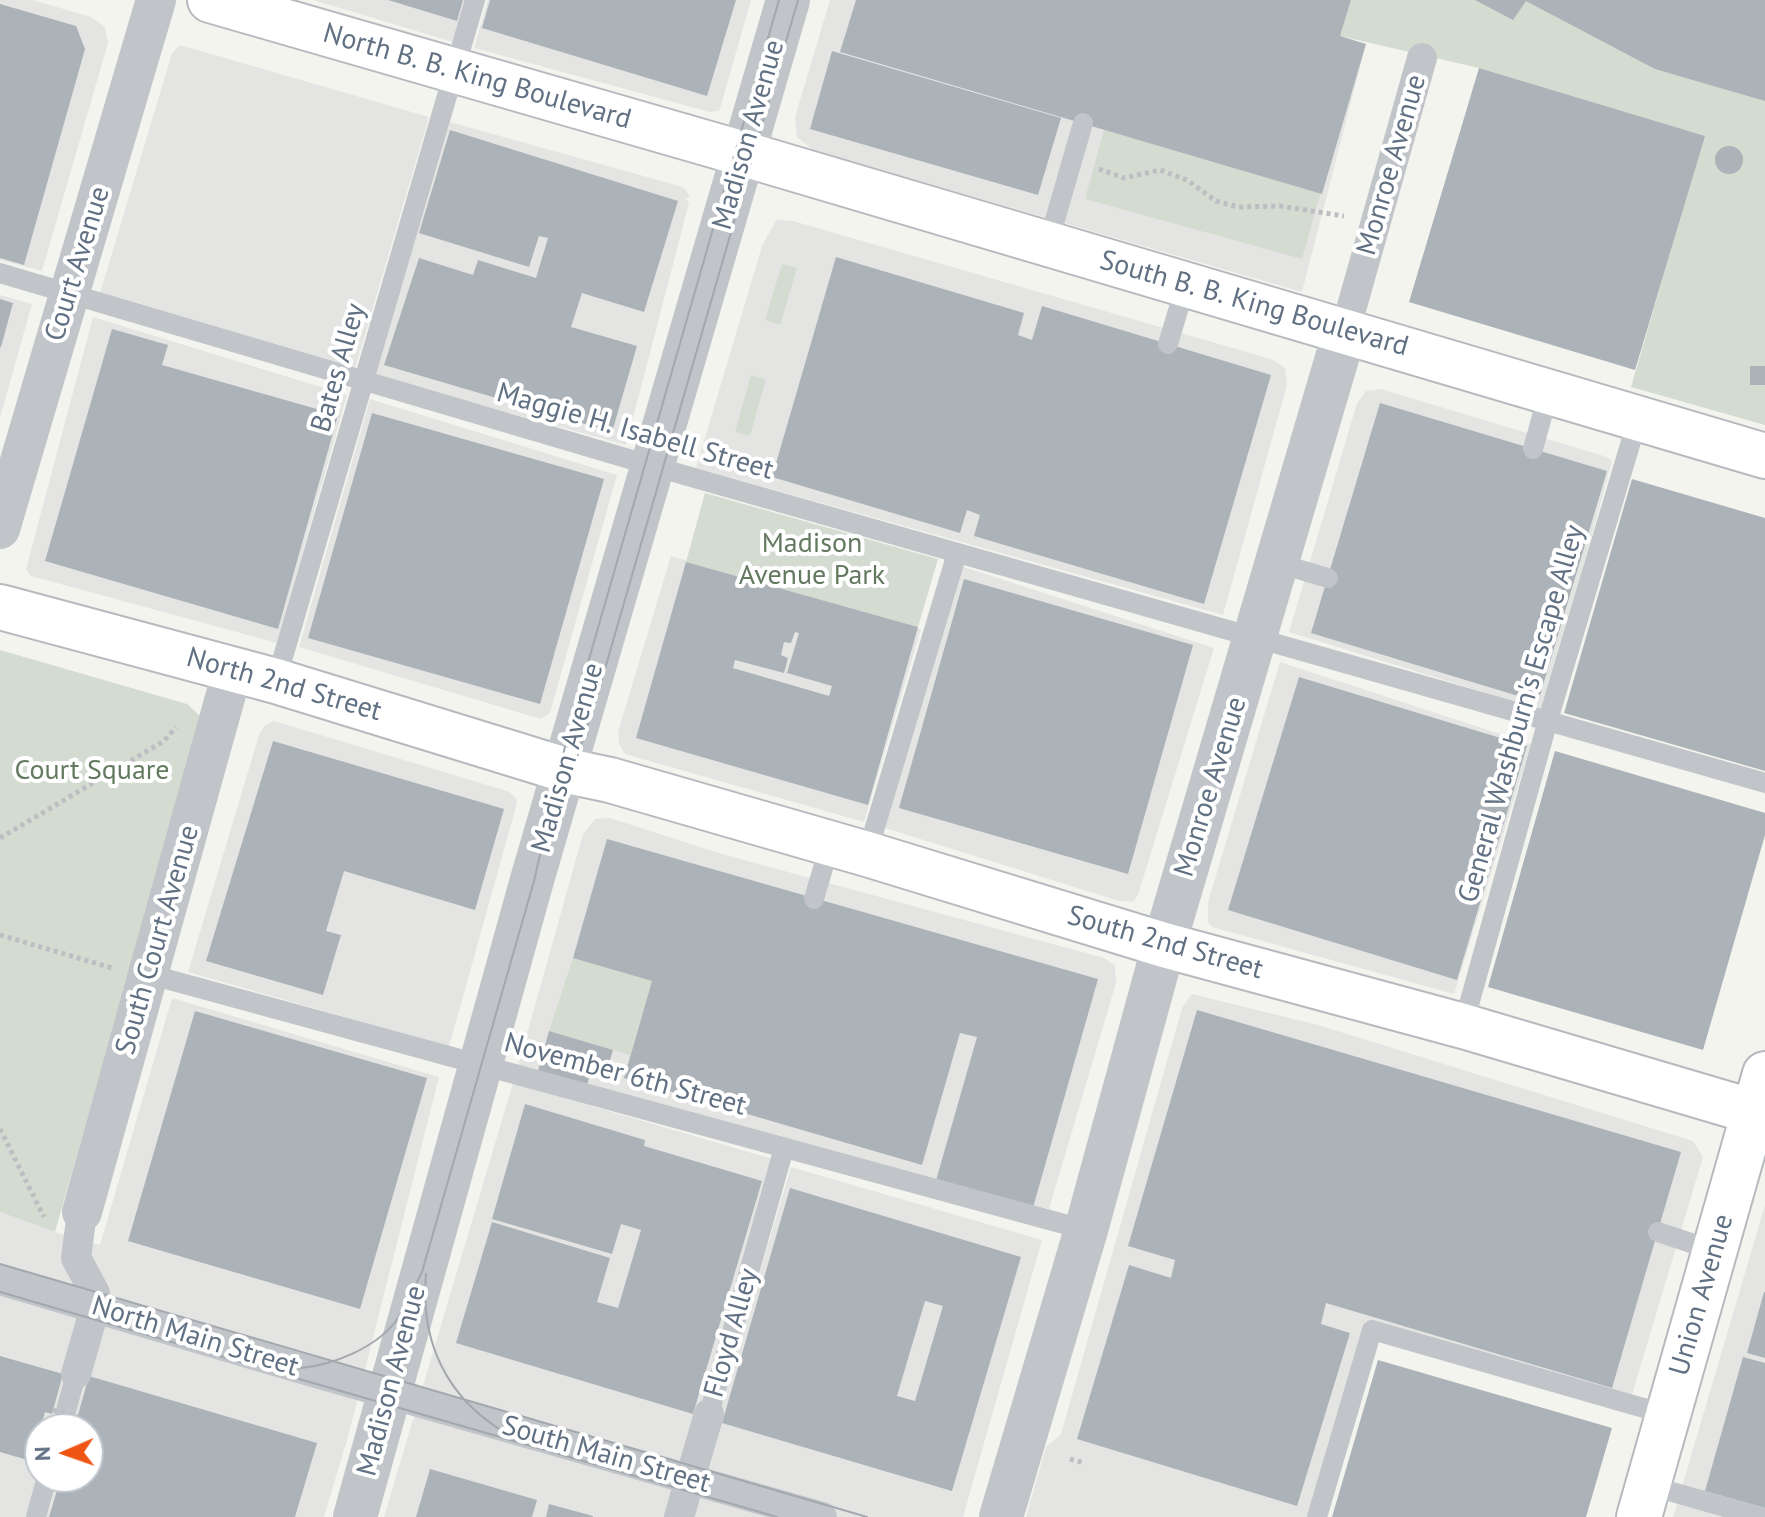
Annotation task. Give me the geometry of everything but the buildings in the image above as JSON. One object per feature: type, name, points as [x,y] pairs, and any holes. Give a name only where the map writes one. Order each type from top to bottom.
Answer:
[{"type":"main road","name":"North B. B. King Boulevard","points":[[210,0],[744,154]]},
{"type":"main road","name":"South B. B. King Boulevard","points":[[744,154],[1765,456]]},
{"type":"main road","name":"North 2nd Street","points":[[0,607],[276,681],[566,769]]},
{"type":"main road","name":"South 2nd Street","points":[[566,769],[849,849],[1164,945],[1463,1026],[1761,1100]]},
{"type":"main road","name":"Union Avenue","points":[[1643,1501],[1761,1100]]},
{"type":"street","name":"Court Avenue","points":[[0,529],[156,0]]},
{"type":"street","name":"Madison Avenue","points":[[355,1517],[481,1065],[788,0]]},
{"type":"street","name":"Monroe Avenue","points":[[1001,1517],[1422,58]]},
{"type":"street","name":"South Court Avenue","points":[[66,1218],[136,973],[233,669]]},
{"type":"street","points":[[66,1218],[76,1258],[95,1293],[76,1374]]},
{"type":"street","name":"North Main Street","points":[[0,1280],[390,1393]]},
{"type":"street","name":"South Main Street","points":[[390,1393],[822,1517]]},
{"type":"street","name":"Floyd Alley","points":[[679,1517],[709,1414]]},
{"type":"lane","name":"Bates Alley","points":[[276,681],[475,0]]},
{"type":"lane","points":[[1048,244],[1083,123]]},
{"type":"lane","name":"Maggie H. Isabell Street","points":[[0,273],[653,466],[1765,783]]},
{"type":"lane","points":[[1168,344],[1186,284]]},
{"type":"lane","points":[[1533,449],[1549,391]]},
{"type":"lane","name":"General Washburn's Escape Alley","points":[[1463,1026],[1548,720],[1638,418]]},
{"type":"lane","points":[[814,899],[849,849],[957,553]]},
{"type":"lane","points":[[1277,563],[1328,578]]},
{"type":"lane","name":"November 6th Street","points":[[136,973],[1086,1230]]},
{"type":"lane","name":"Floyd Alley","points":[[709,1414],[784,1148]]},
{"type":"lane","points":[[1658,1232],[1715,1251]]},
{"type":"lane","points":[[1317,1517],[1372,1330],[1668,1415]]},
{"type":"lane","points":[[66,1413],[76,1374]]},
{"type":"lane","points":[[36,1517],[43,1493]]},
{"type":"lane","points":[[1643,1501],[1760,1517]]},
{"type":"path","points":[[1074,154],[1107,174],[1124,178],[1160,170],[1187,180],[1216,201],[1238,207],[1280,206],[1330,212],[1375,224]]},
{"type":"path","points":[[0,838],[164,741],[177,726]]},
{"type":"path","points":[[0,935],[136,973]]},
{"type":"path","points":[[0,1129],[66,1218]]},
{"type":"path","points":[[1070,1459],[1085,1463]]},
{"type":"shaded area","points":[[0,0],[33,0],[91,17],[105,27],[108,43],[42,271],[0,260]]},
{"type":"shaded area","points":[[313,0],[466,0],[453,42]]},
{"type":"shaded area","points":[[488,0],[751,0],[719,111],[710,112],[474,48]]},
{"type":"shaded area","points":[[830,0],[1351,0],[1340,36],[1366,44],[1302,292],[813,150],[797,137],[795,117]]},
{"type":"shaded area","points":[[180,45],[429,117],[354,372],[100,293],[172,53]]},
{"type":"shaded area","points":[[450,122],[683,187],[690,196],[686,199],[689,203],[626,445],[375,376]]},
{"type":"shaded area","points":[[776,220],[793,221],[1271,359],[1285,368],[1287,385],[1223,615],[696,468],[762,246]]},
{"type":"shaded area","points":[[0,295],[32,304],[0,418]]},
{"type":"shaded area","points":[[93,317],[347,395],[277,643],[31,576],[26,569]]},
{"type":"shaded area","points":[[1381,389],[1612,461],[1544,711],[1289,632],[1357,403],[1366,391]]},
{"type":"shaded area","points":[[370,399],[617,475],[550,713],[541,719],[299,647]]},
{"type":"shaded area","points":[[671,556],[921,629],[864,822],[625,754],[619,744],[618,732]]},
{"type":"shaded area","points":[[961,566],[1214,648],[1138,895],[1133,902],[1119,901],[885,828]]},
{"type":"shaded area","points":[[1280,662],[1531,744],[1454,994],[1212,927],[1208,922],[1208,902]]},
{"type":"shaded area","points":[[274,721],[507,791],[516,798],[449,1047],[188,972],[259,735],[264,726]]},
{"type":"shaded area","points":[[610,818],[722,854],[1104,958],[1115,965],[1116,983],[1049,1209],[518,1066],[583,834],[595,819]]},
{"type":"shaded area","points":[[1192,994],[1318,1025],[1693,1141],[1703,1157],[1631,1398],[1366,1321],[1308,1517],[1026,1517],[1046,1447],[1061,1434],[1182,1008]]},
{"type":"shaded area","points":[[172,998],[439,1077],[349,1433],[324,1517],[45,1517],[52,1493],[104,1493],[104,1413],[24,1413],[24,1493],[36,1493],[31,1517],[0,1517],[0,1212],[100,1245]]},
{"type":"shaded area","points":[[513,1083],[776,1160],[717,1416],[791,1167],[1042,1240],[963,1517],[384,1517]]},
{"type":"shaded area","points":[[1765,1205],[1765,1517],[1673,1517]]},
{"type":"green space","points":[[1351,0],[1765,0],[1765,425],[1631,387],[1704,136],[1479,68],[1340,36]]},
{"type":"green space","points":[[1104,130],[1321,191],[1302,259],[1085,199]]},
{"type":"green space","points":[[782,264],[797,268],[780,325],[765,320]]},
{"type":"green space","points":[[751,375],[766,379],[750,436],[735,432]]},
{"type":"green space","name":"Madison Avenue Park","points":[[705,493],[938,559],[918,627],[686,562]]},
{"type":"green space","name":"Court Square","points":[[0,650],[187,704],[200,716],[55,1232],[0,1212]]},
{"type":"green space","points":[[573,958],[652,981],[630,1055],[549,1031]]},
{"type":"tram line","points":[[238,1361],[301,1368],[352,1354],[376,1340],[395,1322],[422,1272],[534,881],[570,725],[779,0]]},
{"type":"tram line","points":[[560,809],[596,700],[798,0]]},
{"type":"tram line","points":[[0,1264],[867,1517]]},
{"type":"tram line","points":[[426,1274],[428,1322],[441,1365],[466,1402],[504,1432]]},
{"type":"tram line","points":[[0,1292],[247,1364]]},
{"type":"tram line","points":[[282,1374],[777,1517]]}]
